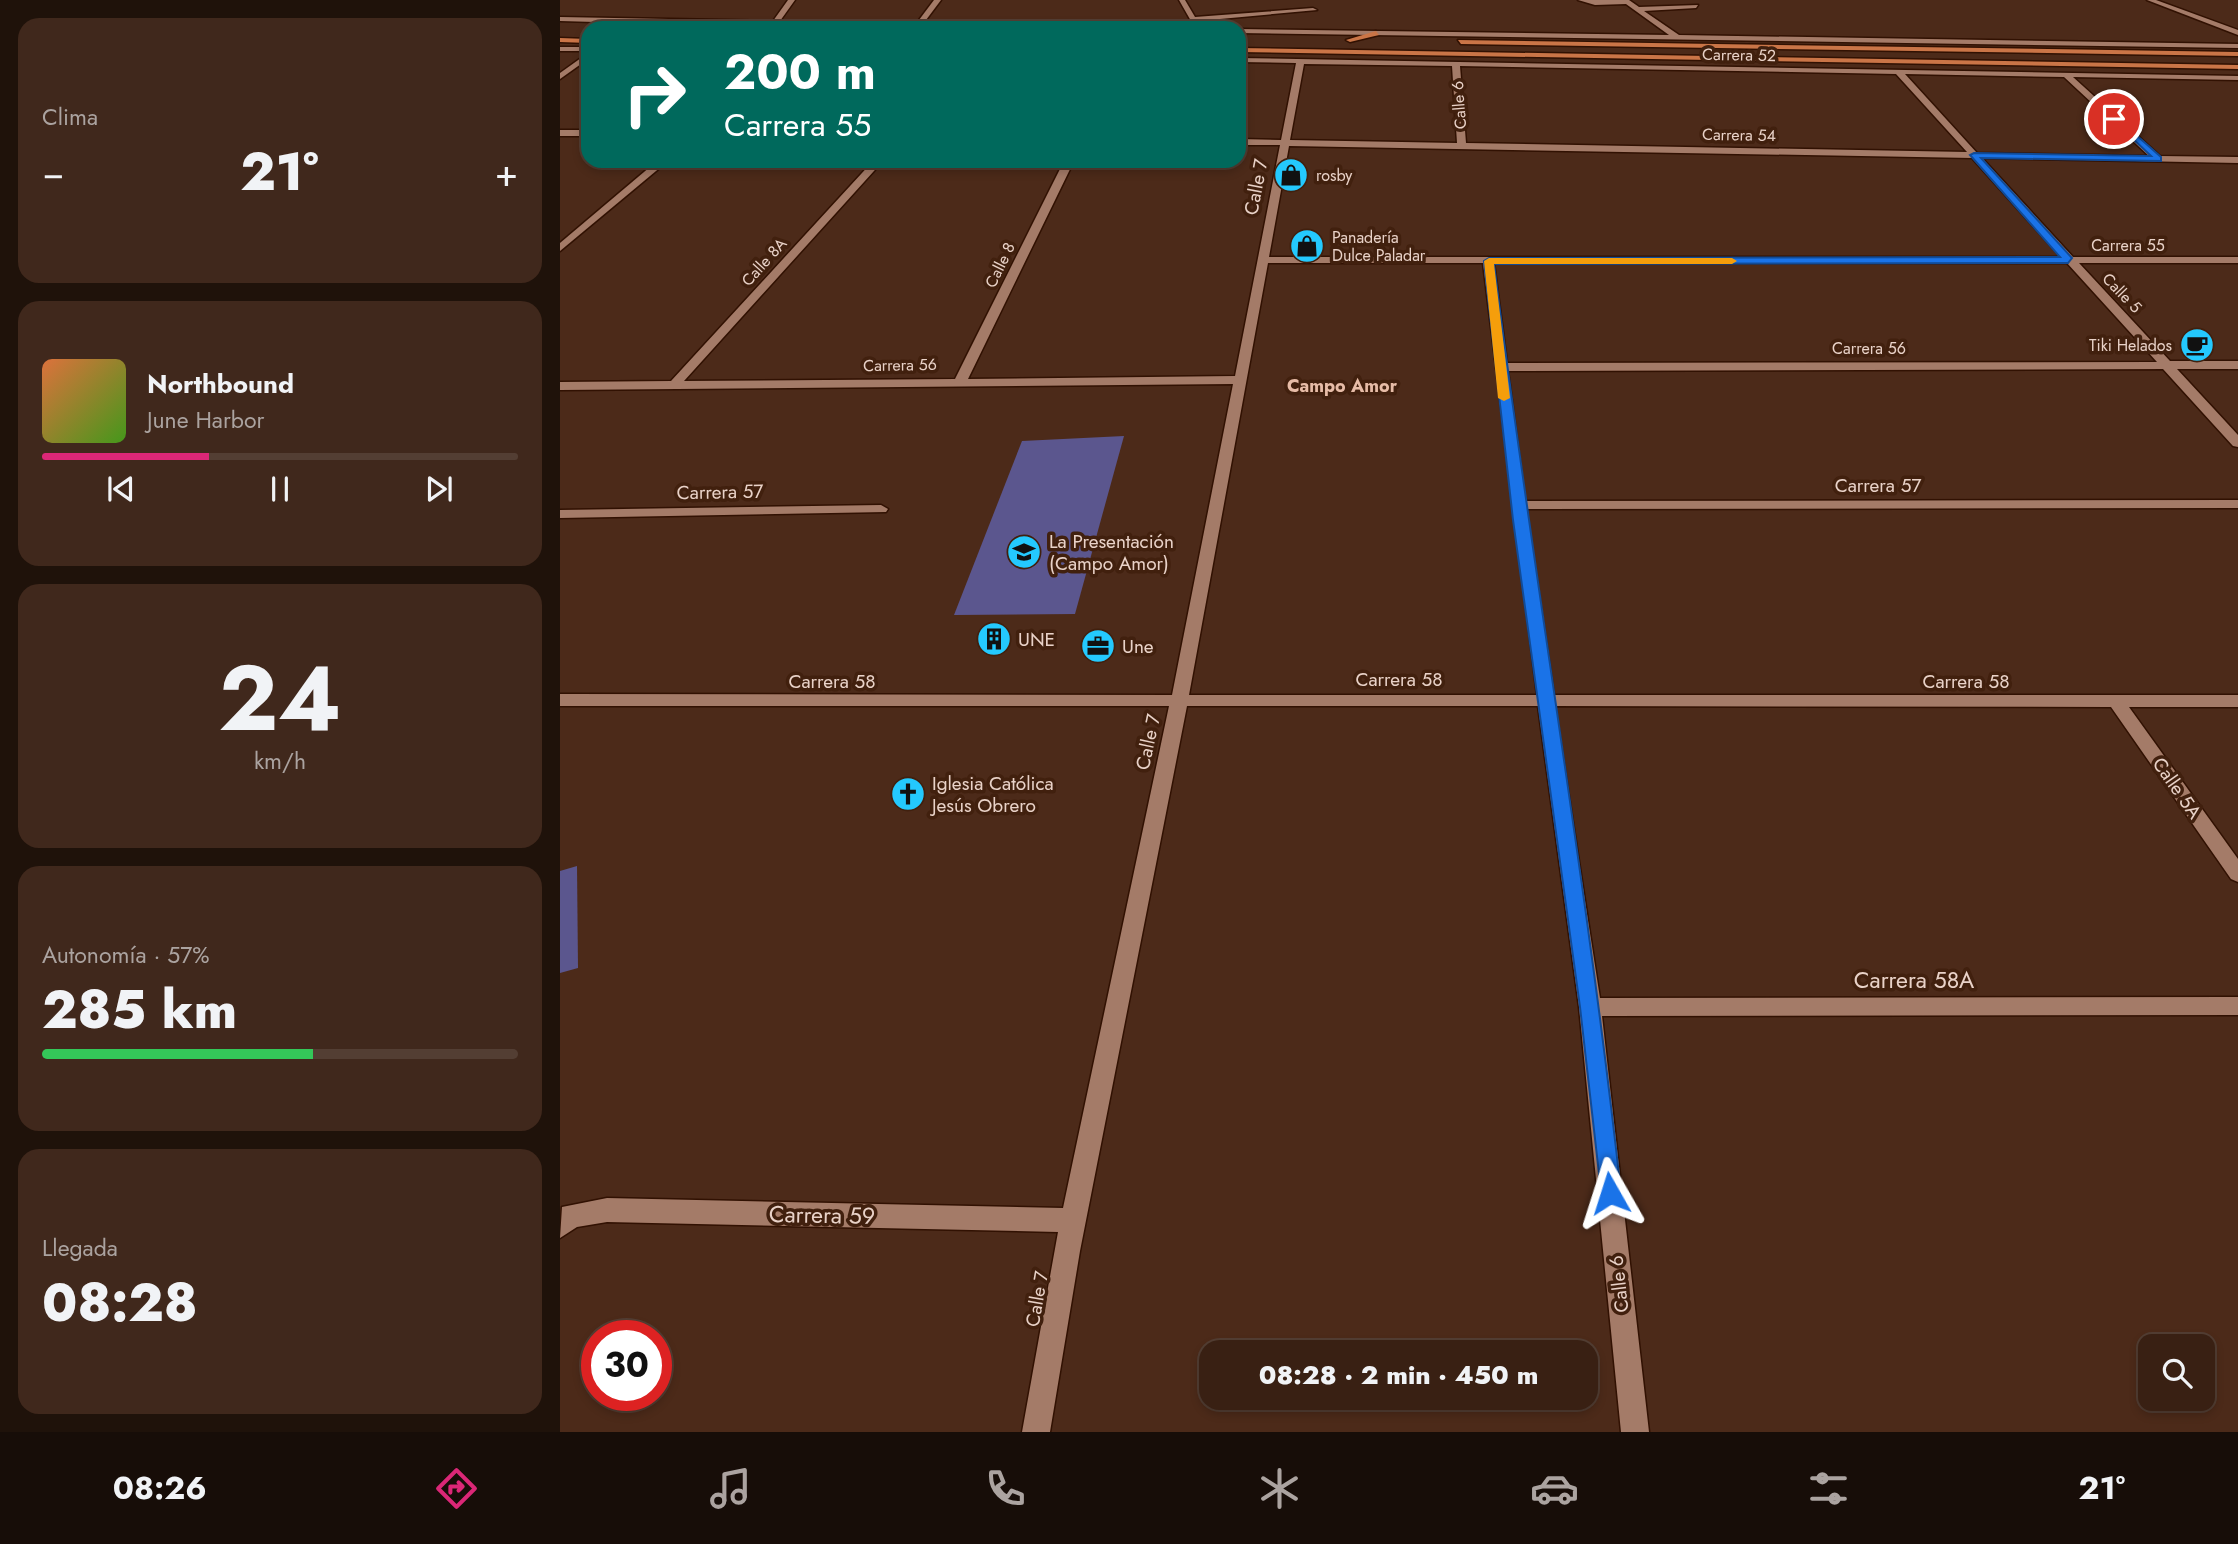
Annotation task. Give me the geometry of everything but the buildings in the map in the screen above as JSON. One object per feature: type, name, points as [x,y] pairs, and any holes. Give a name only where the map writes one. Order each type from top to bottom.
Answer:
[{"type":"main road","points":[[1350,40],[1376,33]]},
{"type":"main road","name":"Carrera 52","points":[[1246,38],[2238,54]]},
{"type":"main road","points":[[560,40],[581,40]]},
{"type":"main road","name":"Carrera 52","points":[[1246,50],[2238,67]]},
{"type":"main road","points":[[1636,57],[1706,69]]},
{"type":"street","points":[[777,21],[792,0]]},
{"type":"street","points":[[922,21],[937,0]]},
{"type":"street","points":[[1182,0],[1192,19],[1313,10]]},
{"type":"street","points":[[1581,0],[1595,3],[1626,1],[1676,37]]},
{"type":"street","points":[[1639,9],[1696,6],[1687,0]]},
{"type":"street","points":[[2150,0],[2238,33]]},
{"type":"street","points":[[560,19],[631,21]]},
{"type":"street","name":"Carrera 52","points":[[1246,31],[2238,46]]},
{"type":"street","points":[[560,49],[581,49]]},
{"type":"street","points":[[560,77],[581,60]]},
{"type":"street","name":"Carrera 52","points":[[1246,61],[2238,78]]},
{"type":"street","name":"Calle 7","points":[[1036,1432],[1073,1220],[1179,700],[1300,62]]},
{"type":"street","name":"Calle 6","points":[[1456,65],[1462,145]]},
{"type":"street","name":"Calle 5","points":[[1898,72],[2068,260],[2169,364],[2238,443]]},
{"type":"street","points":[[2066,75],[2158,159]]},
{"type":"street","points":[[560,133],[581,133]]},
{"type":"street","name":"Carrera 54","points":[[1246,142],[2238,160]]},
{"type":"street","points":[[560,248],[655,168]]},
{"type":"street","name":"Calle 8A","points":[[674,385],[872,168]]},
{"type":"street","name":"Calle 8","points":[[960,382],[1066,168]]},
{"type":"street","name":"Carrera 55","points":[[1262,260],[2238,260]]},
{"type":"street","name":"Calle 6","points":[[1489,261],[1500,367],[1590,1007],[1635,1432]]},
{"type":"street","name":"Carrera 56","points":[[1500,367],[2238,365]]},
{"type":"street","name":"Carrera 56","points":[[560,386],[1241,380]]},
{"type":"street","name":"Carrera 57","points":[[1519,505],[2238,503]]},
{"type":"street","name":"Carrera 57","points":[[560,514],[881,509]]},
{"type":"street","name":"Carrera 58","points":[[560,700],[2238,701]]},
{"type":"street","name":"Calle 5A","points":[[2117,702],[2238,874]]},
{"type":"street","name":"Carrera 58A","points":[[1590,1007],[2238,1006]]},
{"type":"street","name":"Carrera 59","points":[[566,1221],[607,1210],[1073,1220]]},
{"type":"shaded area","points":[[1124,436],[1075,614],[954,615],[1022,441]]},
{"type":"shaded area","points":[[577,866],[578,968],[560,973],[560,871]]},
{"type":"slow traffic","points":[[1504,398],[1489,261],[1732,261]]},
{"type":"place","name":"rosby","points":[[1291,175]]},
{"type":"place","name":"Panadería Dulce Paladar","points":[[1307,246]]},
{"type":"place","name":"Tiki Helados","points":[[2197,345]]},
{"type":"place","name":"La Presentación (Campo Amor)","points":[[1024,552]]},
{"type":"place","name":"UNE","points":[[994,639]]},
{"type":"place","name":"Une","points":[[1098,646]]},
{"type":"place","name":"Iglesia Católica Jesús Obrero","points":[[908,794]]},
{"type":"district","name":"Campo Amor","points":[[1342,386]]},
{"type":"route","points":[[1610,1193],[1590,1007],[1520,520],[1489,261],[2068,260],[1974,155],[2158,159],[2114,119]]}]
